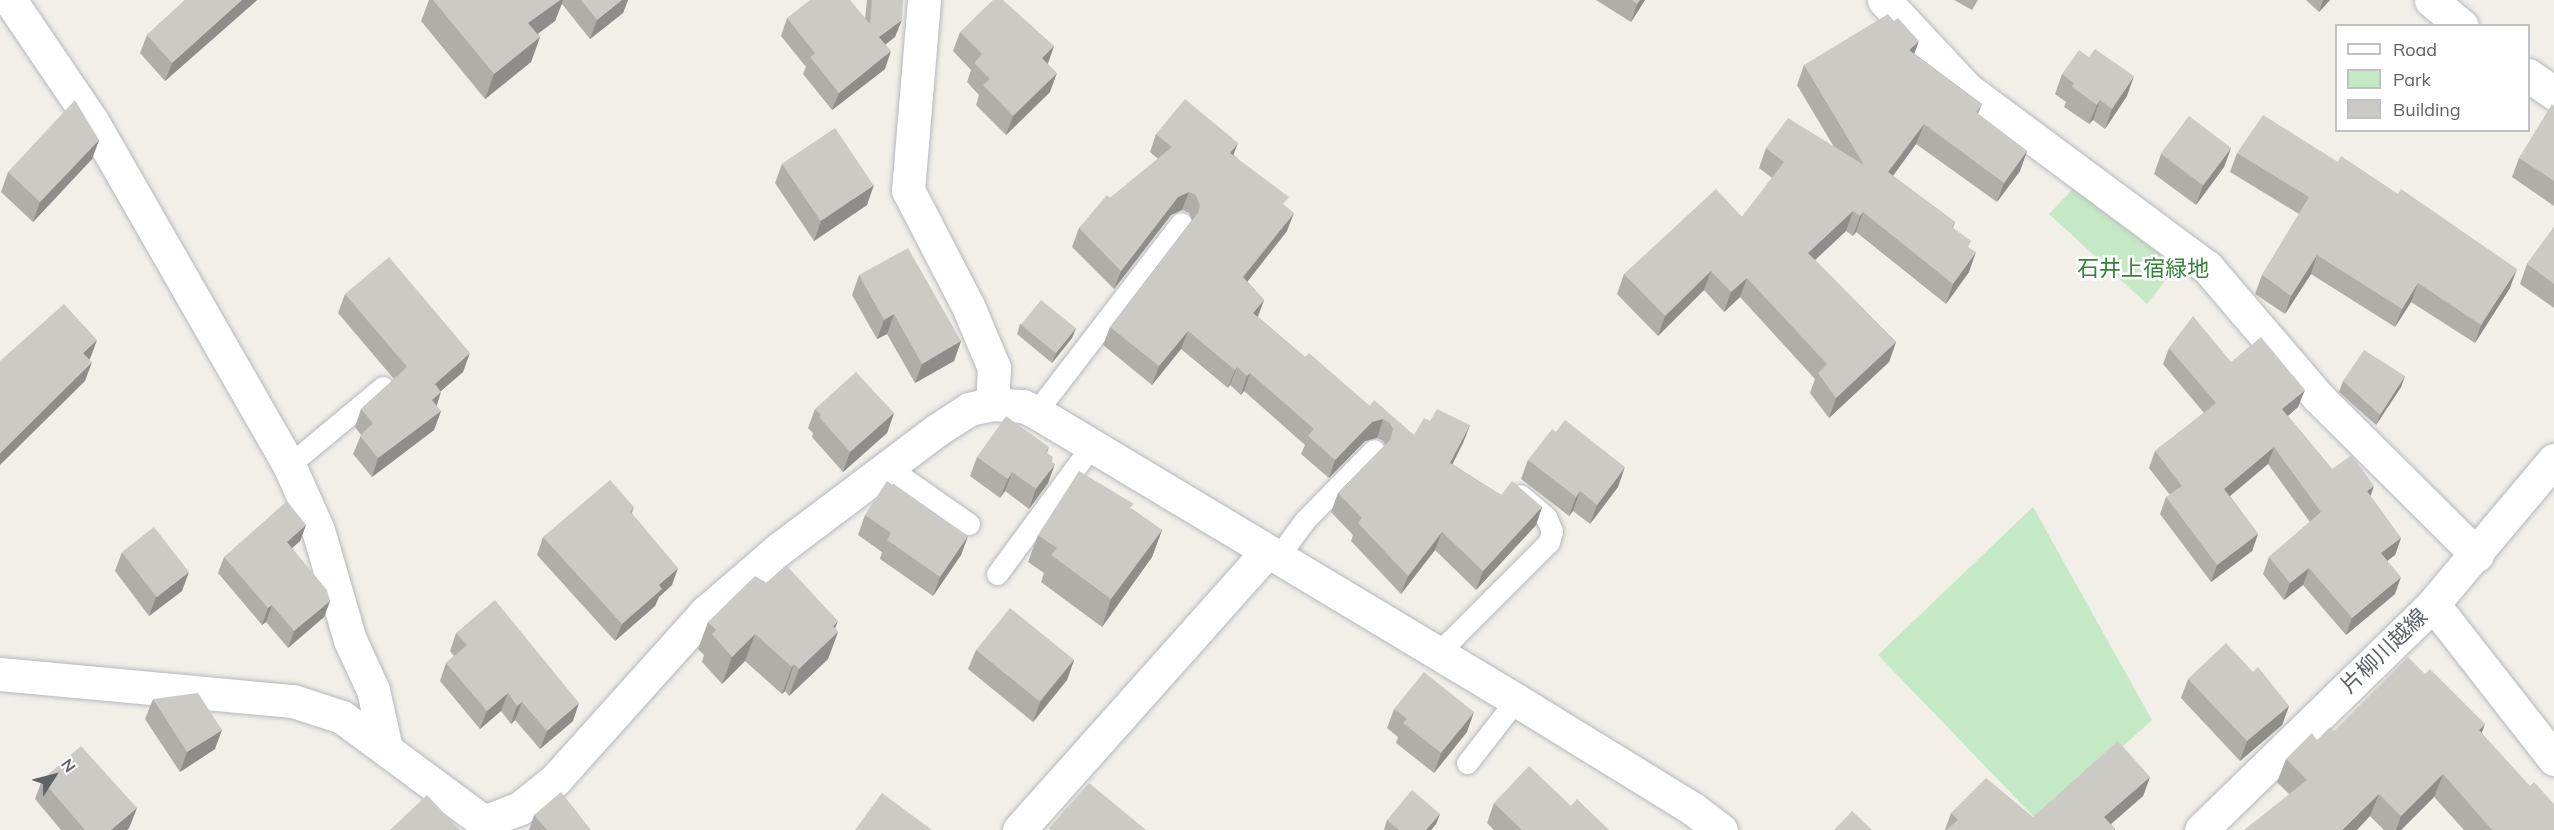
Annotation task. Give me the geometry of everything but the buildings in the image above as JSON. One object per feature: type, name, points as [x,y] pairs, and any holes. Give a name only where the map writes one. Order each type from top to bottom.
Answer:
[{"type":"street","points":[[10,0],[92,121],[289,465],[318,530],[350,640],[373,690],[386,748]]},
{"type":"street","points":[[924,0],[908,190],[968,306],[994,368],[992,404]]},
{"type":"street","points":[[1884,0],[1967,89],[2207,267],[2318,397],[2477,555]]},
{"type":"street","points":[[2431,0],[2460,24]]},
{"type":"street","points":[[2530,76],[2554,93]]},
{"type":"street","points":[[0,674],[293,701],[342,717],[386,748],[486,826],[520,808],[555,780],[706,612],[779,549],[969,409],[992,404],[1023,406],[1092,445],[1516,700],[1693,808],[1721,830]]},
{"type":"street","name":"片柳川越線","points":[[2201,830],[2433,604],[2477,555],[2554,460]]},
{"type":"street","points":[[1019,830],[1272,555]]},
{"type":"street","points":[[2433,604],[2554,759]]},
{"type":"lane","points":[[1036,412],[1181,222]]},
{"type":"lane","points":[[289,465],[383,387]]},
{"type":"lane","points":[[997,574],[1092,445]]},
{"type":"lane","points":[[1272,555],[1374,450]]},
{"type":"lane","points":[[888,467],[969,524]]},
{"type":"lane","points":[[1437,654],[1549,542],[1552,531],[1546,517],[1511,488]]},
{"type":"lane","points":[[1467,764],[1516,700]]},
{"type":"green space","name":"石井上宿緑地","points":[[2073,189],[2176,267],[2147,304],[2049,214]]},
{"type":"green space","points":[[2033,507],[2152,720],[2039,822],[1878,655]]}]
